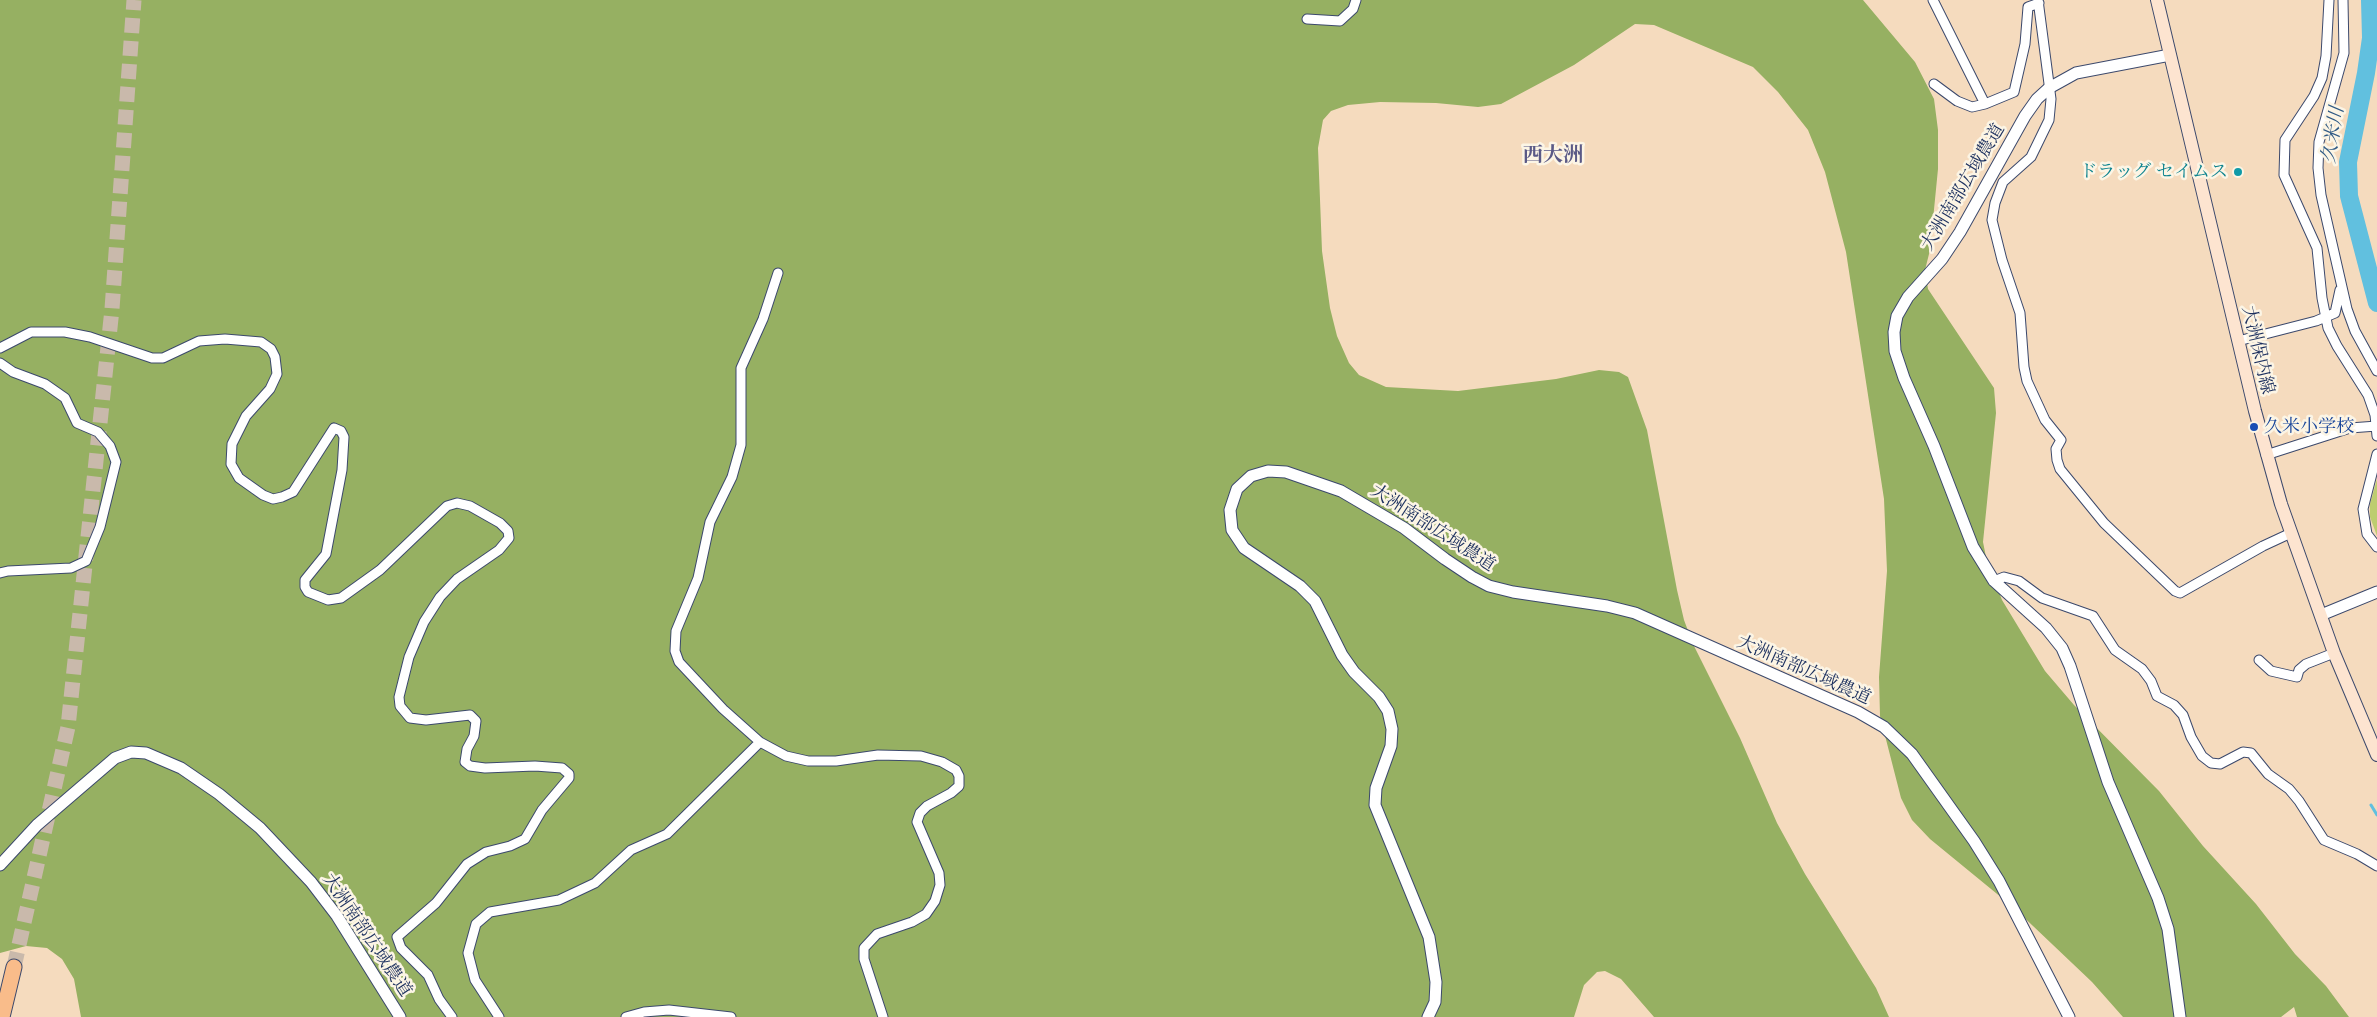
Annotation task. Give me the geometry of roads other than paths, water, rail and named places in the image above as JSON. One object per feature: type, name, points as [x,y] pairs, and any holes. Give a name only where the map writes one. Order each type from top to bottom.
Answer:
[{"type":"highway","points":[[2,1017],[14,967]]},
{"type":"main road","name":"大洲保内線","points":[[2157,0],[2266,455],[2291,533],[2334,653],[2377,755]]},
{"type":"street","points":[[1307,19],[1340,21],[1352,9],[1356,0]]},
{"type":"street","points":[[1932,0],[1985,104]]},
{"type":"street","points":[[2329,0],[2326,56],[2322,78],[2314,96],[2285,140],[2284,175],[2316,248],[2325,318],[2337,346],[2368,395],[2377,426],[2377,436]]},
{"type":"street","points":[[2343,0],[2344,53],[2319,142],[2318,168],[2321,195],[2346,309],[2355,331],[2377,371]]},
{"type":"street","points":[[1934,84],[1957,101],[1972,107],[1985,104],[2014,92],[2025,44],[2028,7],[2038,1],[2051,99],[2049,120],[2044,134],[2031,157],[2003,182],[1995,203],[1992,220],[2002,260],[2020,313],[2024,367],[2027,381],[2045,420],[2061,440],[2056,449],[2056,460],[2060,469],[2104,523],[2168,584],[2180,593],[2262,546],[2291,533]]},
{"type":"street","name":"大洲南部広域農道","points":[[2170,55],[2095,68],[2063,78],[2049,88],[2025,116],[1955,239],[1942,258],[1908,297],[1897,316],[1894,332],[1895,351],[1904,378],[1934,446],[1973,547],[1994,581],[2046,628],[2062,648],[2070,666],[2108,782],[2158,898],[2168,929],[2180,1017]]},
{"type":"street","points":[[778,273],[763,319],[742,368],[741,445],[732,477],[710,522],[698,578],[676,631],[675,652],[679,662],[692,677],[760,742],[786,756],[808,761],[836,761],[878,755],[921,756],[942,762],[956,770],[959,776],[959,786],[927,806],[920,813],[917,822],[939,873],[940,885],[935,901],[926,914],[912,922],[877,934],[864,948],[864,959],[883,1017]]},
{"type":"street","points":[[2238,341],[2325,318],[2335,313],[2340,296],[2340,279]]},
{"type":"street","points":[[0,348],[31,332],[65,332],[90,337],[152,358],[163,358],[199,341],[225,339],[261,342],[271,349],[275,357],[277,374],[270,389],[246,416],[232,444],[231,464],[239,478],[263,495],[273,499],[282,497],[293,492],[334,428],[341,431],[344,437],[342,470],[326,554],[306,580],[305,587],[308,592],[328,600],[341,598],[380,570],[447,506],[457,503],[470,506],[500,523],[508,531],[509,538],[499,550],[457,579],[440,597],[424,622],[409,657],[399,697],[400,706],[410,718],[426,720],[470,714],[476,720],[474,736],[467,749],[465,762],[470,766],[485,768],[535,766],[562,768],[569,774],[569,778],[542,810],[525,839],[510,846],[486,852],[467,864],[436,903],[396,937],[401,948],[428,975],[439,999],[452,1017]]},
{"type":"street","points":[[0,363],[13,372],[45,384],[65,398],[77,423],[98,432],[110,446],[116,462],[100,526],[86,561],[71,568],[8,570],[0,573]]},
{"type":"street","points":[[2266,455],[2350,428],[2377,426]]},
{"type":"street","points":[[2377,454],[2363,509],[2367,534],[2377,547]]},
{"type":"street","name":"大洲南部広域農道","points":[[1428,1017],[1435,1002],[1436,982],[1428,937],[1376,805],[1376,788],[1391,746],[1392,729],[1388,711],[1379,697],[1354,672],[1342,655],[1315,601],[1300,586],[1244,548],[1232,530],[1230,510],[1237,489],[1251,476],[1268,471],[1286,472],[1341,491],[1404,528],[1445,559],[1489,586],[1513,592],[1607,606],[1635,613],[1858,712],[1884,727],[1912,754],[1974,841],[1999,881],[2069,1017]]},
{"type":"street","points":[[1994,581],[2004,577],[2019,581],[2042,598],[2093,616],[2115,650],[2142,669],[2151,681],[2157,696],[2174,705],[2183,715],[2202,756],[2211,763],[2220,764],[2243,752],[2251,753],[2268,774],[2289,789],[2324,840],[2357,854],[2377,866]]},
{"type":"street","points":[[2320,615],[2377,592]]},
{"type":"street","points":[[2259,660],[2271,671],[2297,677],[2299,670],[2306,664],[2334,653]]},
{"type":"street","points":[[499,1017],[475,980],[470,962],[468,953],[476,924],[490,912],[559,900],[595,883],[631,850],[667,834],[760,742]]},
{"type":"street","name":"大洲南部広域農道","points":[[0,865],[38,825],[115,758],[131,752],[146,753],[181,768],[219,794],[260,828],[311,882],[337,916],[400,1017]]},
{"type":"street","points":[[626,1017],[644,1012],[669,1010],[731,1017]]},
{"type":"waterway","name":"久米川","points":[[2370,0],[2371,38],[2348,162],[2349,196],[2377,303]]},
{"type":"waterway","points":[[2371,805],[2377,815]]},
{"type":"tunnel","points":[[14,967],[68,727],[112,309],[134,0]]},
{"type":"place","name":"ドラッグ セイムス","points":[[2238,172]]},
{"type":"place","name":"久米小学校","points":[[2254,427]]},
{"type":"district","name":"西大洲","points":[[1553,155]]}]
